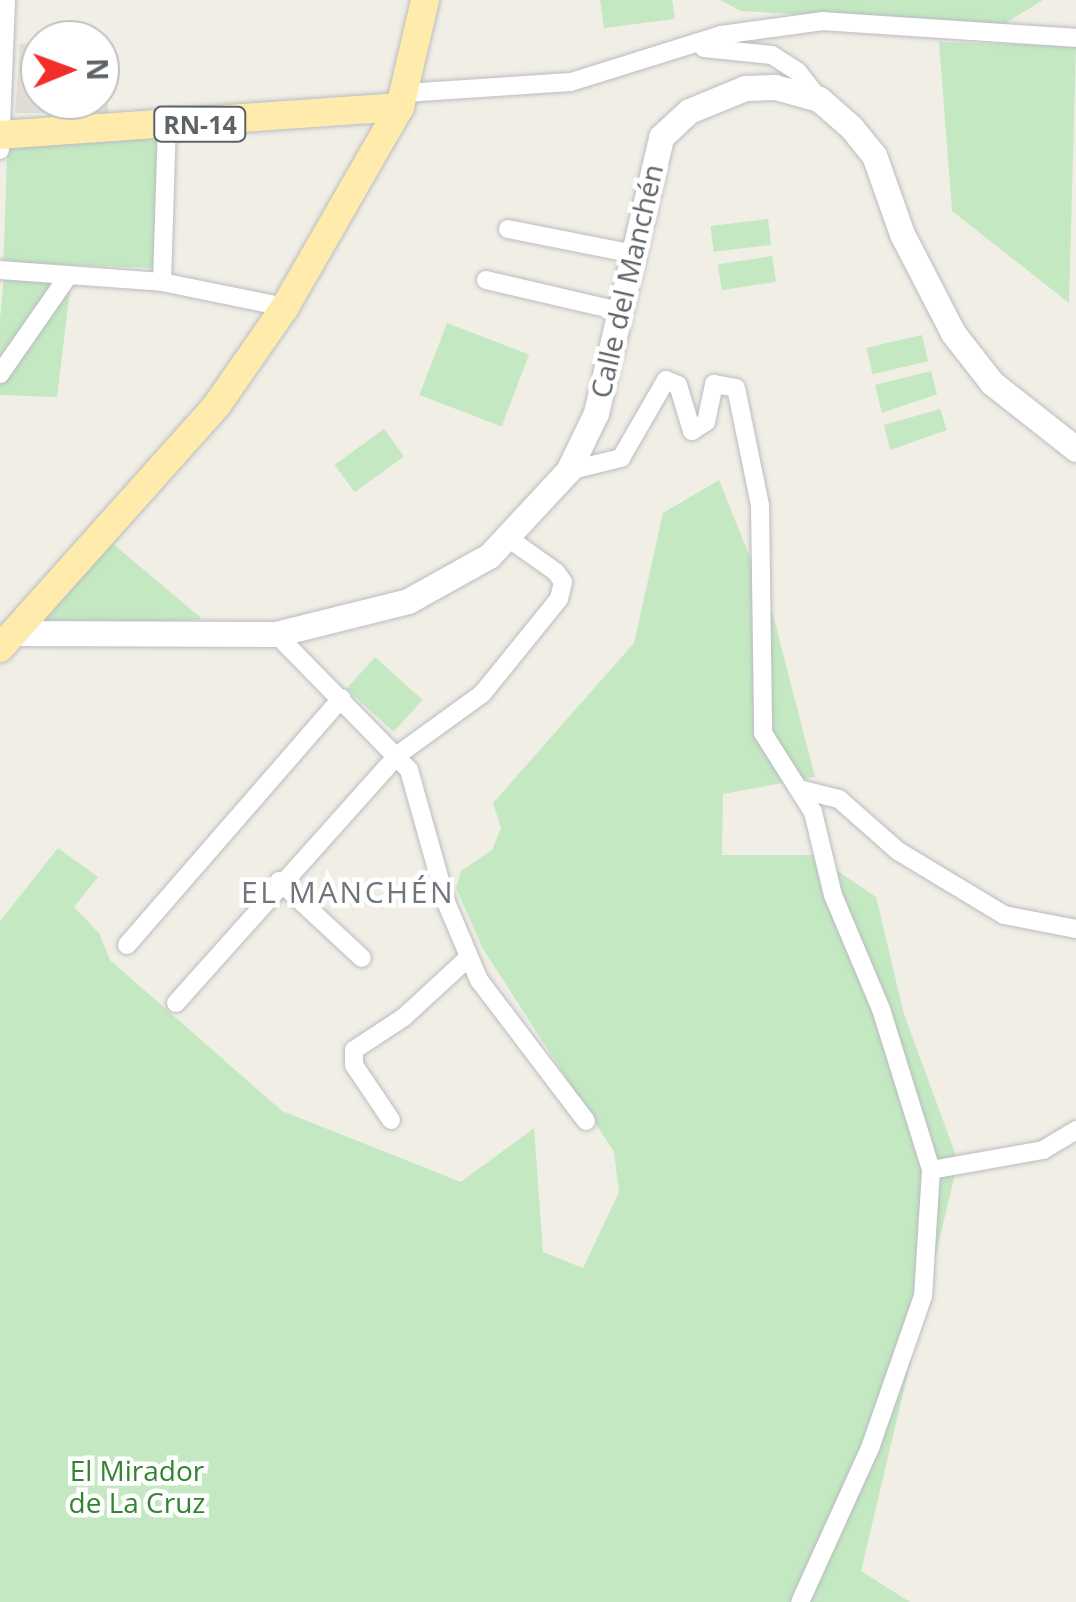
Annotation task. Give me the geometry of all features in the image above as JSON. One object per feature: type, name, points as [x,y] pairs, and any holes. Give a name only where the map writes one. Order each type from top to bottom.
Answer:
[{"type":"main road","points":[[5,638],[217,404],[285,307],[402,100],[425,0]]},
{"type":"main road","name":"RN-14","points":[[0,135],[167,127],[402,100]]},
{"type":"street","points":[[0,150],[6,0]]},
{"type":"street","points":[[402,100],[572,82],[721,35],[823,22],[1076,38]]},
{"type":"street","points":[[669,52],[719,46],[772,55],[798,72],[874,155],[902,234],[953,333],[992,383],[1076,449]]},
{"type":"street","name":"Calle del Manchén","points":[[5,638],[276,634],[408,600],[470,568],[508,538],[568,471],[596,413],[623,312],[661,137],[689,111],[744,88],[775,88],[819,99]]},
{"type":"street","points":[[162,282],[167,127]]},
{"type":"street","points":[[508,229],[634,254]]},
{"type":"street","points":[[0,270],[162,282],[285,307]]},
{"type":"street","points":[[0,374],[68,276]]},
{"type":"street","points":[[486,280],[623,312]]},
{"type":"street","points":[[568,471],[621,458],[666,380],[678,384],[692,432],[706,422],[714,384],[736,388],[760,505],[763,733],[813,812],[833,896],[881,1009],[932,1170],[923,1296],[870,1448],[800,1602]]},
{"type":"street","points":[[176,1004],[279,881],[399,754],[482,694],[563,592],[556,572],[508,538]]},
{"type":"street","points":[[276,634],[399,754],[479,980],[586,1121]]},
{"type":"street","points":[[127,946],[342,698]]},
{"type":"street","points":[[799,789],[839,800],[898,851],[1004,915],[1076,929]]},
{"type":"street","points":[[279,881],[362,958]]},
{"type":"street","points":[[391,1120],[354,1065],[354,1050],[404,1018],[469,957]]},
{"type":"street","points":[[932,1170],[1042,1150],[1076,1130]]},
{"type":"shaded area","points":[[20,44],[20,113],[15,113]]},
{"type":"green space","points":[[600,0],[672,0],[675,19],[604,28]]},
{"type":"green space","points":[[720,0],[1043,0],[1001,26],[741,11]]},
{"type":"green space","points":[[939,42],[1076,46],[1069,303],[952,211]]},
{"type":"green space","points":[[8,128],[159,133],[154,268],[3,263]]},
{"type":"green space","points":[[768,219],[771,245],[714,252],[710,226]]},
{"type":"green space","points":[[772,256],[776,282],[722,290],[718,265]]},
{"type":"green space","points":[[4,275],[59,279],[0,366],[0,319]]},
{"type":"green space","points":[[71,282],[57,397],[0,395],[0,380]]},
{"type":"green space","points":[[447,323],[529,355],[502,426],[419,395]]},
{"type":"green space","points":[[922,335],[928,361],[873,374],[866,348]]},
{"type":"green space","points":[[931,371],[937,394],[882,413],[875,385]]},
{"type":"green space","points":[[940,409],[947,430],[890,450],[884,425]]},
{"type":"green space","points":[[384,429],[404,457],[355,492],[335,465]]},
{"type":"green space","name":"El Mirador de La Cruz","points":[[719,480],[773,615],[815,777],[723,794],[722,855],[814,855],[876,897],[904,1014],[958,1161],[861,1571],[910,1602],[0,1602],[0,921],[58,848],[98,877],[74,907],[99,933],[110,960],[282,1111],[461,1182],[534,1128],[543,1252],[583,1268],[619,1192],[614,1152],[483,949],[456,888],[461,871],[492,850],[501,828],[493,803],[634,643],[663,513]]},
{"type":"green space","points":[[111,542],[202,619],[26,628]]},
{"type":"green space","points":[[375,657],[423,700],[394,732],[346,689]]},
{"type":"district","name":"EL MANCHÉN","points":[[348,892]]}]
